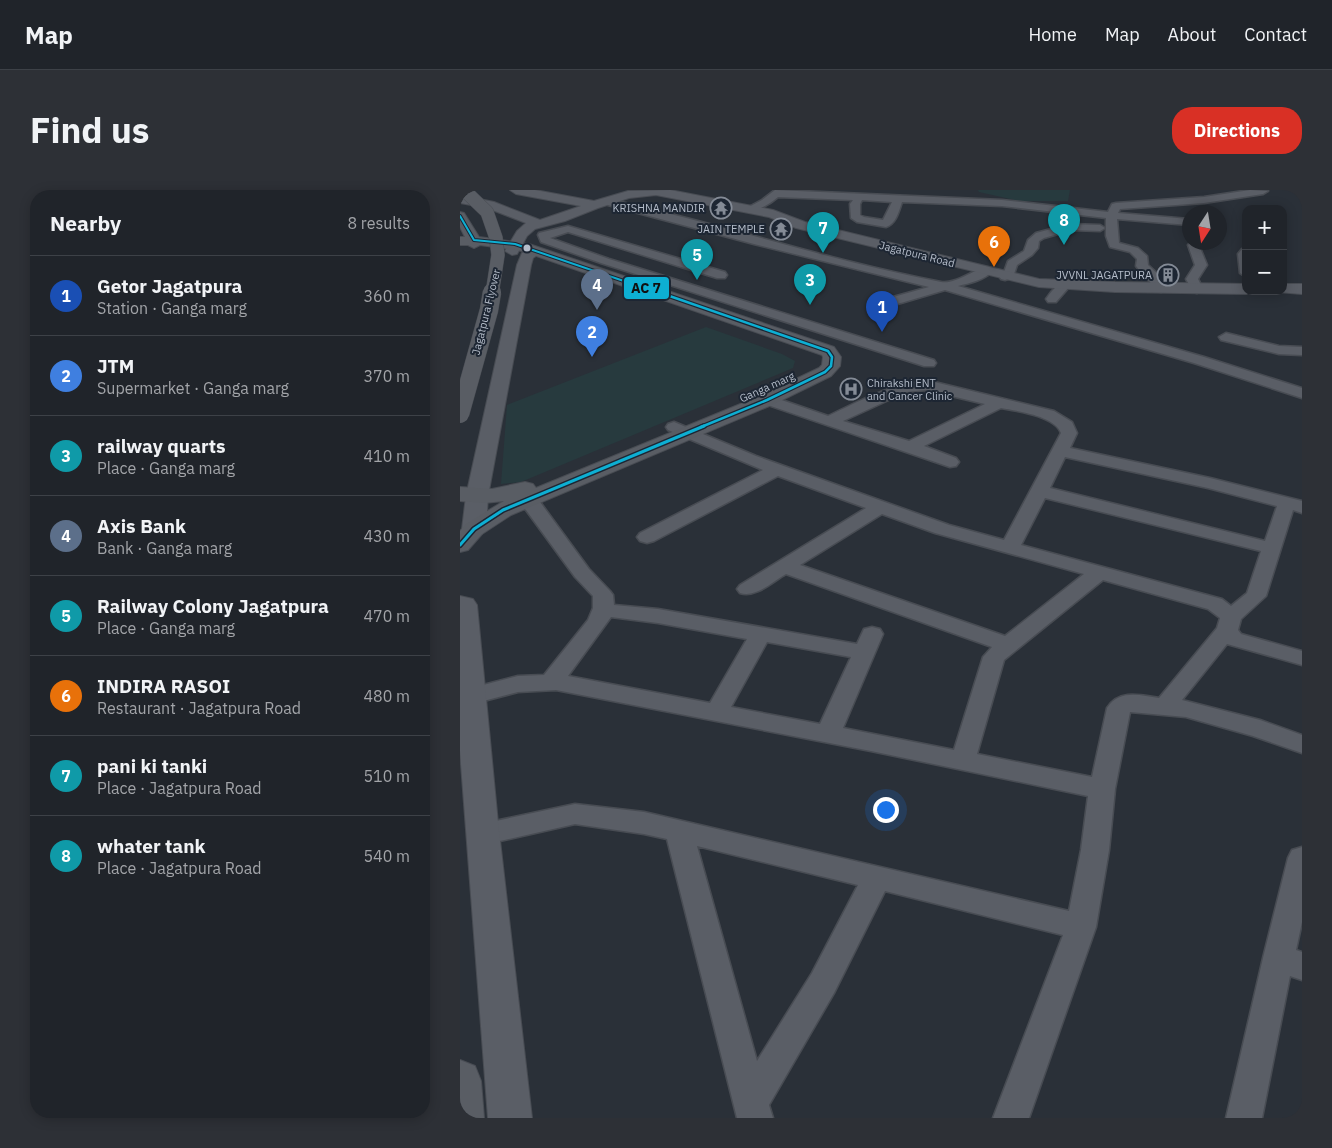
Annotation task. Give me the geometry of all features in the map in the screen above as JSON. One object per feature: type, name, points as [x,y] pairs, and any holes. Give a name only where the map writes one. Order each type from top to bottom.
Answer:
[{"type":"main road","name":"Jagatpura Flyover","points":[[460,414],[489,310],[498,255],[496,238],[487,212],[464,190]]},
{"type":"main road","name":"Jagatpura Flyover","points":[[460,198],[465,201],[482,227],[485,238],[485,256],[478,287]]},
{"type":"main road","points":[[460,216],[464,243]]},
{"type":"main road","name":"Ganga marg","points":[[464,243],[523,251],[799,350],[808,360],[801,371],[792,378],[681,430],[519,497],[469,495]]},
{"type":"main road","points":[[523,251],[828,351],[832,357],[832,366],[825,372],[767,400],[681,430]]},
{"type":"main road","points":[[467,537],[519,497]]},
{"type":"main road","points":[[460,1082],[462,1118]]},
{"type":"street","name":"Jagatpura Road","points":[[516,190],[594,205]]},
{"type":"street","name":"Jagatpura Road","points":[[537,223],[559,219],[594,205],[628,195],[656,190],[773,214],[801,225],[1039,283],[1064,286],[1242,289]]},
{"type":"street","points":[[970,190],[1002,203]]},
{"type":"street","points":[[1115,211],[1167,198],[1204,200],[1265,190],[1262,202]]},
{"type":"street","points":[[750,209],[766,202],[779,192],[898,200],[926,199],[1002,203],[1115,211],[1182,221]]},
{"type":"street","points":[[1112,195],[1115,211],[1114,229],[1111,239],[1114,245],[1134,250],[1143,258],[1142,266],[1155,278],[1161,288]]},
{"type":"street","points":[[460,198],[490,205],[537,223]]},
{"type":"street","points":[[860,198],[855,204],[854,216],[861,220],[886,224],[892,218],[898,200]]},
{"type":"street","points":[[1203,205],[1204,200]]},
{"type":"street","points":[[612,203],[758,242],[890,275],[944,286],[1199,360],[1302,393]]},
{"type":"street","points":[[467,537],[469,495],[524,264],[525,229],[537,223]]},
{"type":"street","points":[[1005,276],[1009,274],[1012,263],[1028,253],[1032,248],[1034,240],[1040,235],[1065,230],[1070,226],[1114,229]]},
{"type":"street","points":[[721,275],[568,229],[543,235],[545,240],[604,261],[929,363]]},
{"type":"street","points":[[1196,250],[1201,264],[1192,279],[1197,288]]},
{"type":"street","points":[[604,261],[635,252]]},
{"type":"street","points":[[890,302],[976,277],[986,271]]},
{"type":"street","points":[[1052,299],[1064,286]]},
{"type":"street","points":[[1287,289],[1302,289]]},
{"type":"street","points":[[1226,337],[1278,350],[1302,351]]},
{"type":"street","points":[[829,422],[875,399],[903,388],[926,385],[1048,414],[1066,425],[1069,433],[1010,548]]},
{"type":"street","points":[[767,400],[950,462]]},
{"type":"street","points":[[910,447],[1000,402]]},
{"type":"street","points":[[681,430],[750,460],[942,529],[1215,604],[1229,623],[1233,639],[1302,658]]},
{"type":"street","points":[[1059,451],[1201,481],[1295,504],[1271,548],[1256,596],[1229,623],[1164,707]]},
{"type":"street","points":[[648,538],[777,470]]},
{"type":"street","points":[[1040,490],[1086,504],[1271,548]]},
{"type":"street","points":[[519,497],[541,515],[582,573],[603,595],[603,610],[598,622],[551,682]]},
{"type":"street","points":[[747,589],[880,507]]},
{"type":"street","points":[[784,566],[1008,645]]},
{"type":"street","points":[[962,760],[994,657],[1099,573]]},
{"type":"street","points":[[460,604],[464,605],[482,834],[510,1118]]},
{"type":"street","points":[[603,610],[658,616],[761,634],[867,643],[828,734]]},
{"type":"street","points":[[716,713],[761,634]]},
{"type":"street","points":[[472,696],[518,684],[551,682],[625,694],[1102,789]]},
{"type":"street","points":[[1011,1118],[1081,927],[1095,850],[1102,789],[1119,708],[1127,702],[1186,709],[1251,726],[1302,744]]},
{"type":"street","points":[[482,834],[575,814],[644,823],[1081,927]]},
{"type":"street","points":[[678,832],[753,1110]]},
{"type":"street","points":[[1244,1118],[1290,962],[1302,858]]},
{"type":"street","points":[[753,1110],[823,983],[877,877]]},
{"type":"green space","points":[[978,190],[1070,190],[1068,201],[1019,201],[979,192]]},
{"type":"green space","points":[[706,327],[782,354],[795,361],[793,368],[521,482],[501,484],[507,405]]},
{"type":"transit line","points":[[460,216],[474,240],[515,244],[547,254],[828,351],[832,357],[831,366],[825,372],[767,400],[503,510],[474,529],[460,545]]},
{"type":"place","name":"KRISHNA MANDIR","points":[[721,208]]},
{"type":"place","name":"JAIN TEMPLE","points":[[781,229]]},
{"type":"place","name":"whater tank","points":[[1064,245]]},
{"type":"place","name":"pani ki tanki","points":[[823,253]]},
{"type":"place","name":"INDIRA RASOI","points":[[994,267]]},
{"type":"place","name":"JVVNL JAGATPURA","points":[[1168,275]]},
{"type":"place","name":"Railway Colony Jagatpura","points":[[697,280]]},
{"type":"place","name":"railway quarts","points":[[810,305]]},
{"type":"place","name":"Axis Bank","points":[[597,310]]},
{"type":"place","name":"Getor Jagatpura","points":[[882,332]]},
{"type":"place","name":"JTM","points":[[592,357]]},
{"type":"place","name":"Chirakshi ENT and Cancer Clinic","points":[[851,389]]}]
